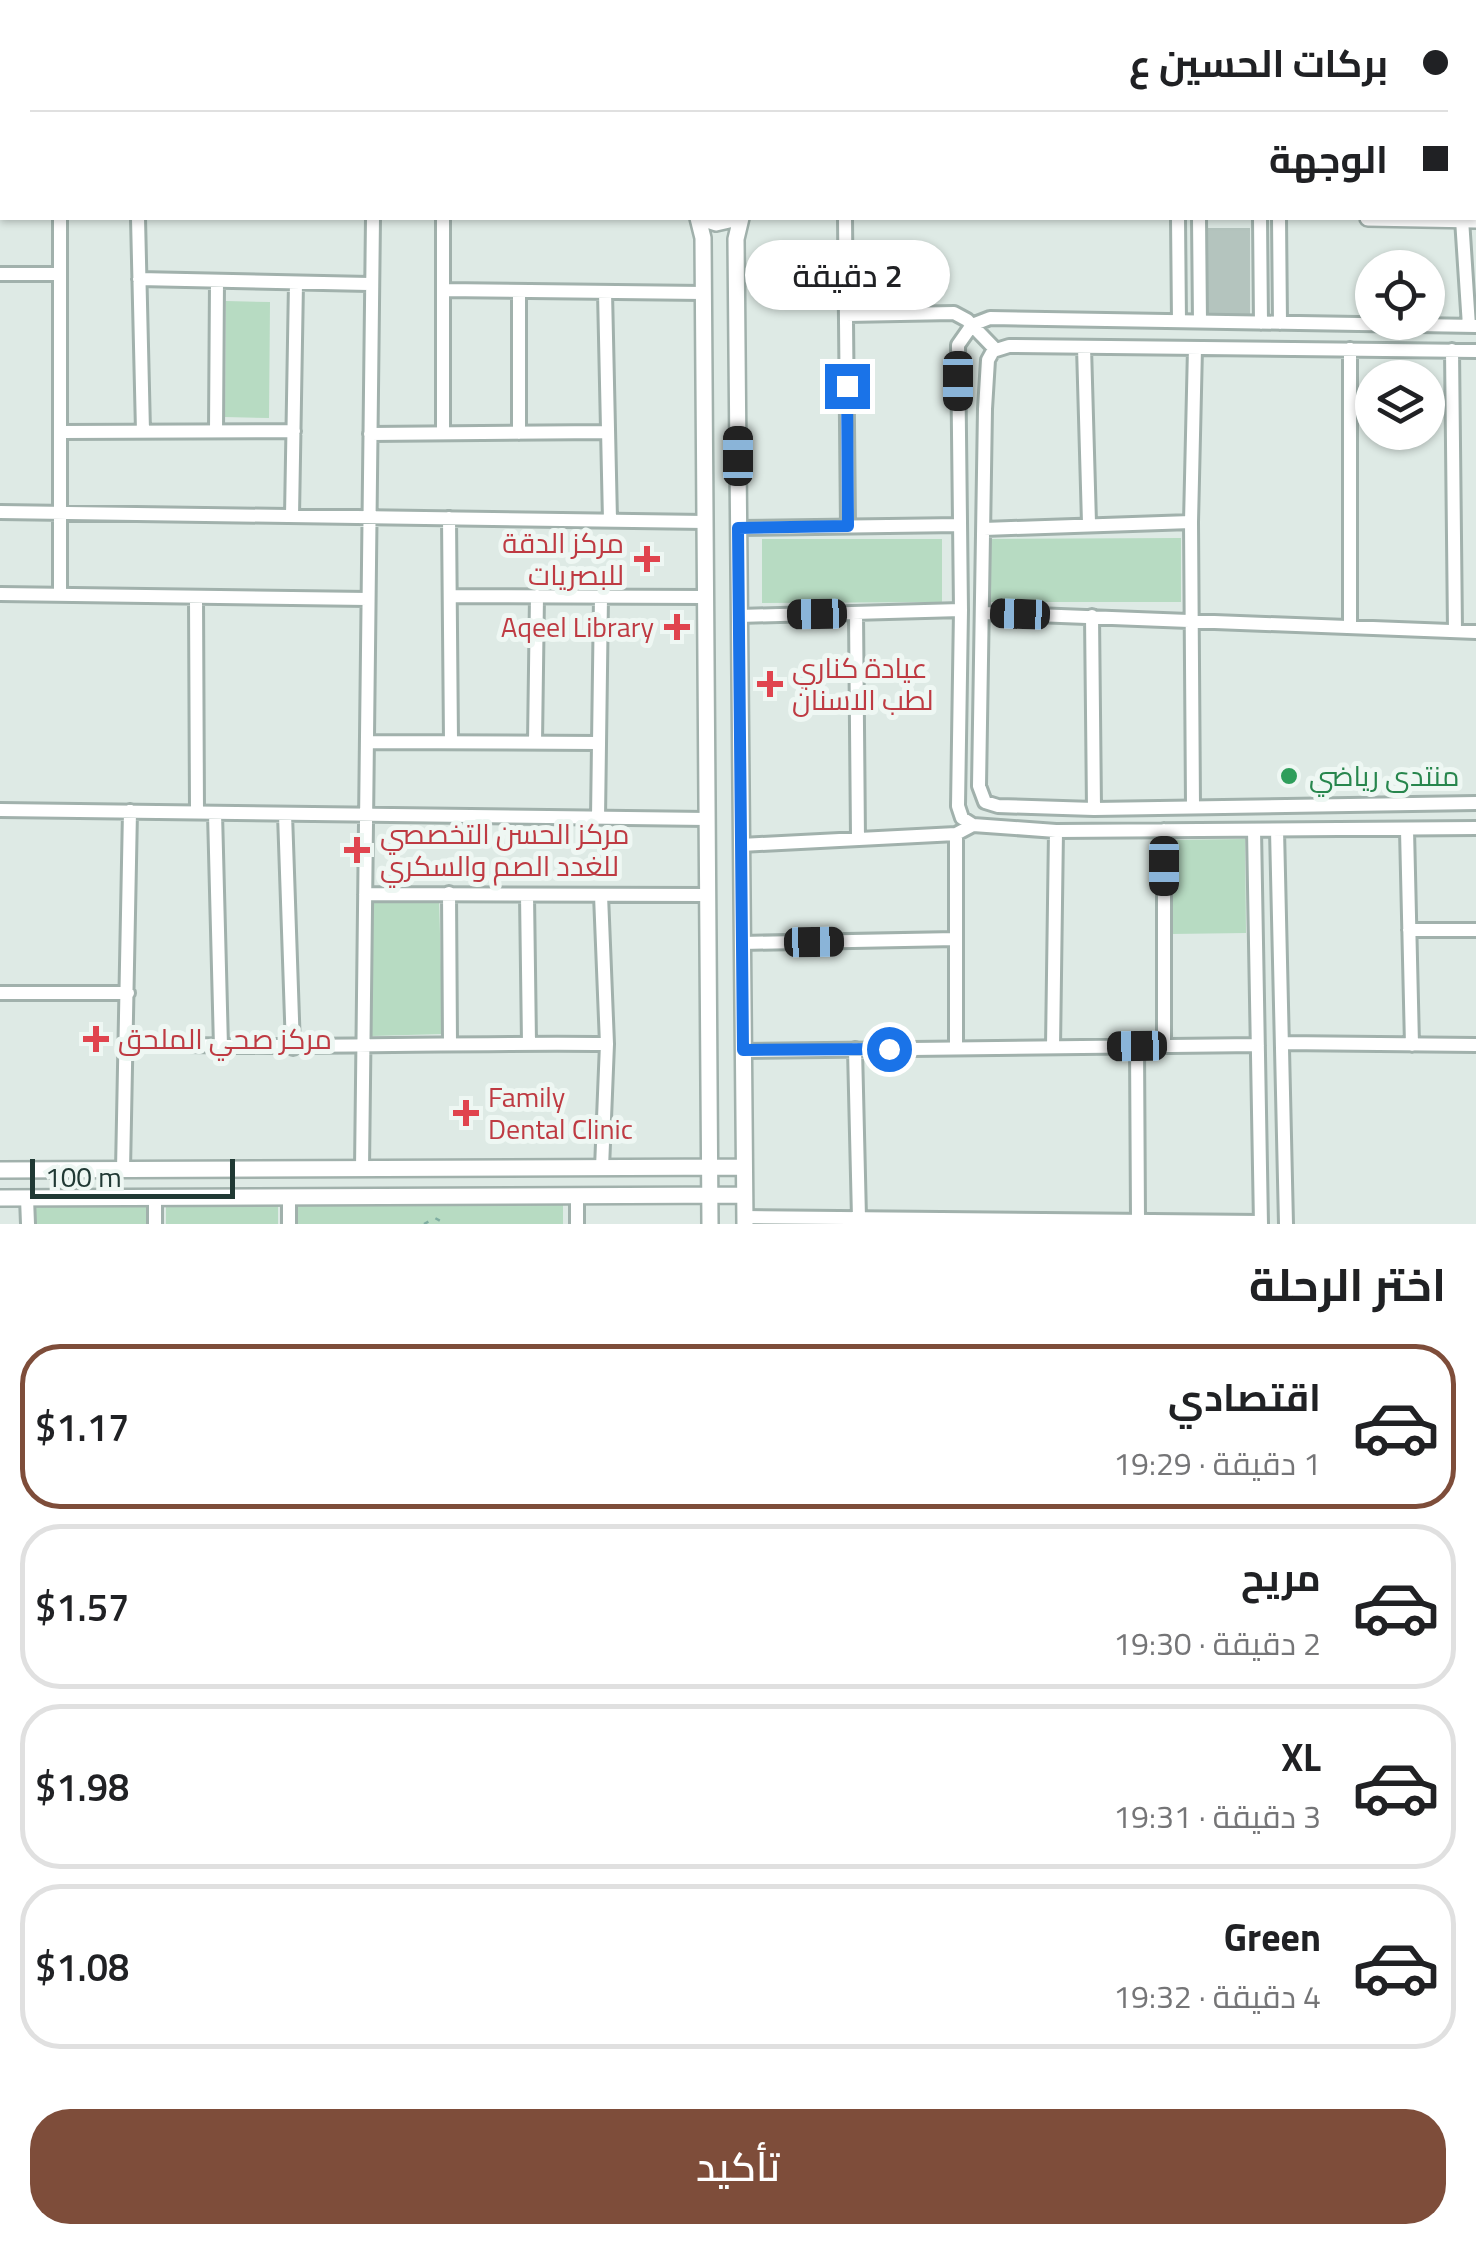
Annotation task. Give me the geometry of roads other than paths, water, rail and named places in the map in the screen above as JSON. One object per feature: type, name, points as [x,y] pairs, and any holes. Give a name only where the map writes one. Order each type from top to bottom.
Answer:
[{"type":"street","points":[[60,220],[60,594]]},
{"type":"street","points":[[138,220],[143,432]]},
{"type":"street","points":[[369,1197],[375,1186],[366,1169],[363,1045],[372,220]]},
{"type":"street","points":[[442,220],[443,433]]},
{"type":"street","points":[[700,220],[710,1224]]},
{"type":"street","points":[[740,220],[736,240],[744,1220],[1261,1223],[1254,830]]},
{"type":"street","points":[[845,220],[848,526]]},
{"type":"street","points":[[1178,220],[1179,321]]},
{"type":"street","points":[[1199,220],[1200,321]]},
{"type":"street","points":[[1260,220],[1262,322]]},
{"type":"street","points":[[1279,220],[1280,323]]},
{"type":"street","points":[[1445,325],[1473,326],[1469,220]]},
{"type":"street","points":[[0,274],[60,274]]},
{"type":"street","points":[[139,279],[370,284]]},
{"type":"street","points":[[216,281],[216,431]]},
{"type":"street","points":[[292,516],[296,282]]},
{"type":"street","points":[[443,290],[703,293]]},
{"type":"street","points":[[519,291],[519,433]]},
{"type":"street","points":[[605,292],[610,520]]},
{"type":"street","points":[[846,315],[961,315],[995,349],[1476,351]]},
{"type":"street","points":[[1355,324],[990,318],[972,325],[958,345],[958,806],[962,818],[973,825],[1056,831],[1476,828]]},
{"type":"street","points":[[1389,340],[1389,350]]},
{"type":"street","points":[[1084,347],[1089,523]]},
{"type":"street","points":[[1194,806],[1191,522],[1195,348]]},
{"type":"street","points":[[995,349],[988,360],[978,786],[986,802],[998,806],[1094,808],[1476,804]]},
{"type":"street","points":[[1350,350],[1350,627]]},
{"type":"street","points":[[1452,350],[1455,631]]},
{"type":"street","points":[[60,432],[294,430]]},
{"type":"street","points":[[370,434],[608,432]]},
{"type":"street","points":[[0,512],[705,522]]},
{"type":"street","points":[[449,518],[451,742]]},
{"type":"street","points":[[984,529],[1191,522]]},
{"type":"street","points":[[738,528],[960,525]]},
{"type":"street","points":[[0,594],[368,600]]},
{"type":"street","points":[[450,596],[705,597]]},
{"type":"street","points":[[535,742],[537,596]]},
{"type":"street","points":[[598,818],[601,596]]},
{"type":"street","points":[[196,597],[197,812]]},
{"type":"street","points":[[739,616],[961,610]]},
{"type":"street","points":[[983,613],[1476,632]]},
{"type":"street","points":[[856,614],[858,838]]},
{"type":"street","points":[[1092,616],[1094,808]]},
{"type":"street","points":[[366,742],[599,743]]},
{"type":"street","points":[[741,845],[956,834],[973,825],[986,802]]},
{"type":"street","points":[[1362,806],[1362,830]]},
{"type":"street","points":[[0,810],[707,819]]},
{"type":"street","points":[[124,1170],[130,811]]},
{"type":"street","points":[[214,812],[222,1047]]},
{"type":"street","points":[[285,814],[293,1048]]},
{"type":"street","points":[[1164,830],[1164,1045]]},
{"type":"street","points":[[1277,830],[1286,1224]]},
{"type":"street","points":[[1406,830],[1412,1045]]},
{"type":"street","points":[[1053,1046],[1056,831]]},
{"type":"street","points":[[956,834],[956,1048]]},
{"type":"street","points":[[449,893],[450,1043]]},
{"type":"street","points":[[365,894],[708,894]]},
{"type":"street","points":[[527,895],[529,1043]]},
{"type":"street","points":[[601,895],[607,1044],[602,1168]]},
{"type":"street","points":[[1409,930],[1476,930]]},
{"type":"street","points":[[742,943],[956,939]]},
{"type":"street","points":[[0,993],[128,992]]},
{"type":"street","points":[[128,1043],[293,1048],[607,1044]]},
{"type":"street","points":[[1282,1044],[1476,1044]]},
{"type":"street","points":[[743,1050],[1258,1045]]},
{"type":"street","points":[[1133,1222],[1137,1046]]},
{"type":"street","points":[[855,1049],[858,1218]]},
{"type":"street","points":[[0,1170],[744,1167]]},
{"type":"street","points":[[400,1169],[395,1183],[402,1196]]},
{"type":"street","points":[[0,1198],[744,1195]]},
{"type":"street","points":[[577,1196],[578,1224]]},
{"type":"street","points":[[289,1197],[289,1224]]},
{"type":"street","points":[[27,1198],[28,1224]]},
{"type":"street","points":[[155,1198],[155,1224]]},
{"type":"place","name":"مركز الدقة للبصريات","points":[[647,559]]},
{"type":"place","name":"Aqeel Library","points":[[677,627]]},
{"type":"place","name":"عيادة كناري لطب الاسنان","points":[[770,684]]},
{"type":"place","name":"منتدى رياضي","points":[[1289,776]]},
{"type":"place","name":"مركز الحسن التخصصي للغدد الصم والسكري","points":[[357,850]]},
{"type":"place","name":"مركز صحي الملحق","points":[[96,1039]]},
{"type":"place","name":"Family Dental Clinic","points":[[466,1113]]}]
